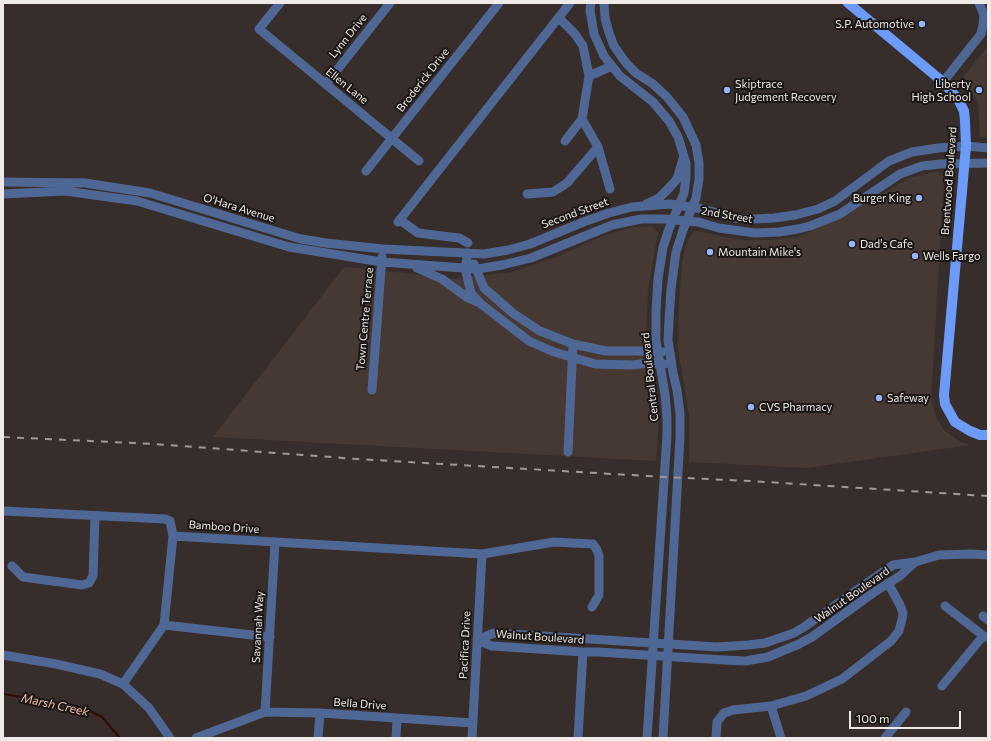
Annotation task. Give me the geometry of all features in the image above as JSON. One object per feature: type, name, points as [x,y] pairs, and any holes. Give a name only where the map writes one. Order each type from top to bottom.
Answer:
[{"type":"main road","name":"Brentwood Boulevard","points":[[848,3],[943,82],[958,99],[964,111],[966,121],[966,146],[944,395],[945,404],[955,422],[980,435],[988,435]]},
{"type":"street","name":"Ellen Lane","points":[[280,3],[259,29],[419,160]]},
{"type":"street","name":"Lynn Drive","points":[[326,84],[390,3]]},
{"type":"street","name":"Broderick Drive","points":[[366,171],[499,3]]},
{"type":"street","points":[[468,243],[459,238],[418,233],[399,221],[570,3]]},
{"type":"street","name":"Central Boulevard","points":[[591,3],[590,10],[594,34],[604,56],[620,76],[654,102],[669,121],[678,137],[686,163],[684,193],[663,247],[658,279],[656,310],[658,351],[667,417],[667,435],[646,738]]},
{"type":"street","name":"Central Boulevard","points":[[604,3],[605,18],[614,46],[626,63],[636,73],[653,84],[667,97],[683,117],[697,148],[698,189],[676,252],[671,289],[668,340],[680,414],[680,437],[679,478],[663,738]]},
{"type":"street","points":[[943,82],[981,34],[984,25],[984,15],[979,3]]},
{"type":"street","points":[[559,18],[575,34],[583,46],[589,76],[582,119],[565,141]]},
{"type":"street","points":[[589,76],[612,66]]},
{"type":"street","points":[[582,119],[598,147],[610,189]]},
{"type":"street","name":"2nd Street","points":[[692,207],[736,218],[774,218],[796,216],[818,209],[835,201],[889,161],[912,152],[966,146],[988,148]]},
{"type":"street","points":[[527,194],[553,192],[567,183],[598,147]]},
{"type":"street","points":[[641,206],[659,198],[677,179],[684,156]]},
{"type":"street","name":"2nd Street","points":[[477,269],[531,258],[612,225],[641,220],[698,222],[719,228],[755,233],[779,232],[798,229],[840,214],[900,174],[922,166],[964,162],[988,163]]},
{"type":"street","name":"O'Hara Avenue","points":[[3,182],[84,183],[150,193],[301,239],[326,243],[383,249],[468,253]]},
{"type":"street","name":"O'Hara Avenue","points":[[3,194],[65,191],[137,200],[289,247],[382,262],[477,269]]},
{"type":"street","name":"Second Street","points":[[468,253],[484,254],[508,250],[530,244],[608,213],[641,206],[670,204],[692,207]]},
{"type":"street","name":"Town Centre Terrace","points":[[372,390],[383,249]]},
{"type":"street","points":[[468,253],[465,268],[471,293],[481,304],[529,341],[573,359],[595,364],[672,364]]},
{"type":"street","points":[[468,253],[477,269],[484,288],[514,314],[540,331],[573,344],[606,351],[658,351],[670,353]]},
{"type":"street","points":[[410,264],[442,279],[468,298],[481,304]]},
{"type":"street","points":[[568,452],[573,344]]},
{"type":"street","points":[[3,510],[165,519],[170,521],[173,536]]},
{"type":"street","points":[[12,566],[23,577],[82,585],[89,583],[93,576],[95,516]]},
{"type":"street","name":"Bamboo Drive","points":[[123,684],[164,625],[173,536],[482,554],[554,542],[593,544],[599,556],[599,594],[592,607]]},
{"type":"street","name":"Savannah Way","points":[[265,712],[275,543]]},
{"type":"street","name":"Pacifica Drive","points":[[472,738],[482,554]]},
{"type":"street","name":"Walnut Boulevard","points":[[477,640],[494,633],[717,647],[764,643],[794,633],[817,619],[893,565],[915,562],[939,555],[988,555]]},
{"type":"street","name":"Walnut Boulevard","points":[[477,640],[492,646],[667,657],[731,660],[746,660],[768,657],[812,637],[900,576],[915,562]]},
{"type":"street","points":[[716,738],[717,722],[724,713],[733,710],[771,706],[806,696],[842,679],[892,641],[899,631],[903,613],[888,583]]},
{"type":"street","points":[[942,686],[986,636],[945,606]]},
{"type":"street","points":[[164,625],[270,636]]},
{"type":"street","points":[[578,738],[583,652]]},
{"type":"street","points":[[3,655],[56,664],[100,674],[123,684],[149,708],[170,738]]},
{"type":"street","points":[[771,706],[781,738]]},
{"type":"street","name":"Bella Drive","points":[[196,738],[265,712],[320,713],[473,723]]},
{"type":"street","points":[[885,738],[906,712]]},
{"type":"street","points":[[318,738],[320,713]]},
{"type":"street","points":[[396,738],[397,719]]},
{"type":"shaded area","name":"Liberty High School","points":[[988,46],[988,137],[980,137],[978,102],[962,78]]},
{"type":"shaded area","points":[[938,171],[944,177],[931,401],[937,419],[945,431],[961,442],[971,445],[807,468],[689,462],[689,415],[678,349],[682,263],[686,245],[694,231],[744,240],[770,240],[801,236],[841,217],[909,178]]},
{"type":"shaded area","points":[[652,226],[658,233],[648,289],[646,337],[659,420],[656,461],[213,437],[344,267],[453,279],[511,272],[559,256],[600,237],[633,227]]},
{"type":"waterway","name":"Marsh Creek","points":[[3,694],[72,705],[86,709],[102,717],[120,738]]},
{"type":"railway","points":[[3,437],[155,444],[357,459],[988,496]]},
{"type":"place","name":"S.P. Automotive","points":[[922,24]]},
{"type":"place","name":"Skiptrace Judgement Recovery","points":[[727,90]]},
{"type":"place","name":"Liberty High School","points":[[979,90]]},
{"type":"place","name":"Burger King","points":[[919,198]]},
{"type":"place","name":"Dad's Cafe","points":[[852,244]]},
{"type":"place","name":"Mountain Mike's","points":[[710,252]]},
{"type":"place","name":"Wells Fargo","points":[[915,256]]},
{"type":"place","name":"Safeway","points":[[879,398]]},
{"type":"place","name":"CVS Pharmacy","points":[[751,407]]}]
